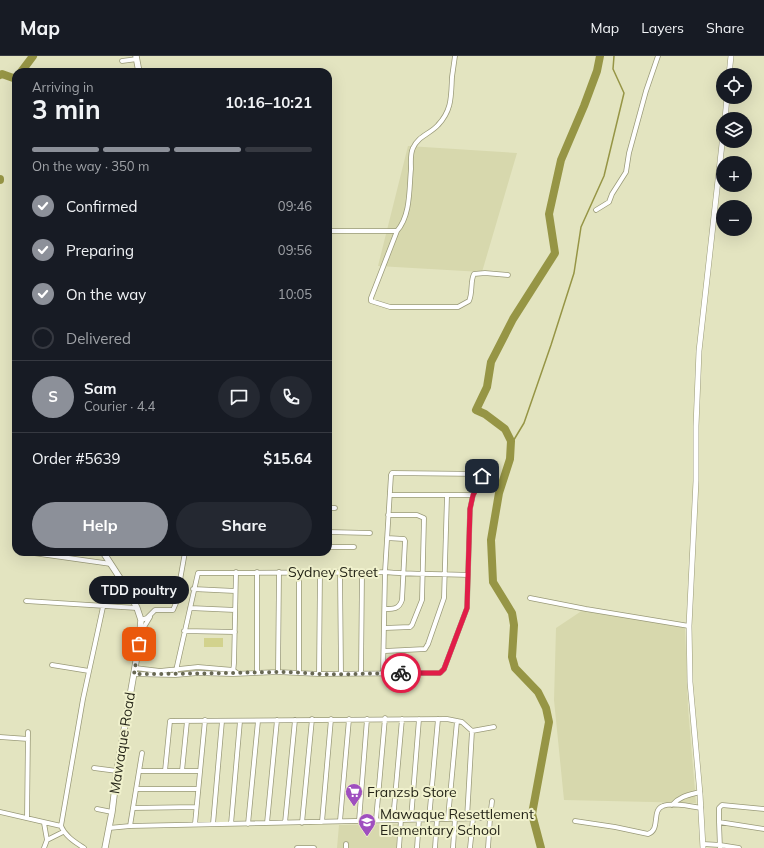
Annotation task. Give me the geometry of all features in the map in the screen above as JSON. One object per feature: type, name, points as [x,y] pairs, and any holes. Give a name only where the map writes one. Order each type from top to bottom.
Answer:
[{"type":"main road","points":[[136,57],[138,68]]},
{"type":"main road","name":"Mawaque Road","points":[[105,848],[140,635],[141,620],[129,592],[106,556]]},
{"type":"street","points":[[455,56],[452,76],[452,101],[446,116],[434,129],[427,132],[420,138],[413,148],[406,212],[371,298],[375,303],[390,307],[458,307],[469,301],[474,274],[486,273],[508,275]]},
{"type":"street","points":[[596,210],[609,202],[612,194],[626,172],[629,153],[646,91],[658,56]]},
{"type":"street","points":[[730,68],[731,56]]},
{"type":"street","points":[[122,61],[136,57]]},
{"type":"street","points":[[722,148],[700,351],[689,626],[690,682],[700,792],[703,846],[739,848]]},
{"type":"street","points":[[332,231],[397,231]]},
{"type":"street","points":[[134,671],[175,675],[214,671],[298,672],[319,674],[437,673],[442,672],[466,611],[470,509],[473,495],[482,479],[480,474],[392,472],[385,572],[384,673]]},
{"type":"street","points":[[390,495],[473,495]]},
{"type":"street","points":[[385,651],[425,649],[428,644],[444,598],[447,496]]},
{"type":"street","points":[[385,628],[410,627],[412,625],[422,600],[424,573],[424,518],[417,515],[388,516]]},
{"type":"street","points":[[332,532],[370,533]]},
{"type":"street","points":[[385,609],[396,609],[401,604],[404,574],[404,540],[387,538]]},
{"type":"street","points":[[332,547],[354,547]]},
{"type":"street","points":[[54,556],[111,564]]},
{"type":"street","points":[[140,635],[155,610],[173,610],[184,556]]},
{"type":"street","points":[[234,672],[236,572]]},
{"type":"street","points":[[257,572],[257,672]]},
{"type":"street","points":[[278,672],[279,572]]},
{"type":"street","points":[[319,674],[320,572]]},
{"type":"street","points":[[362,572],[362,673]]},
{"type":"street","name":"Sydney Street","points":[[193,589],[198,573],[385,572],[404,574],[445,573],[468,575]]},
{"type":"street","points":[[298,672],[299,573]]},
{"type":"street","points":[[340,573],[341,674]]},
{"type":"street","points":[[175,675],[175,669],[190,608],[193,589],[235,591]]},
{"type":"street","points":[[530,598],[689,626]]},
{"type":"street","points":[[26,601],[137,608]]},
{"type":"street","points":[[84,848],[63,832],[61,826],[89,671],[103,607]]},
{"type":"street","points":[[190,608],[235,610]]},
{"type":"street","points":[[141,620],[151,615]]},
{"type":"street","points":[[184,632],[234,632]]},
{"type":"street","points":[[52,665],[89,671]]},
{"type":"street","points":[[198,667],[198,673]]},
{"type":"street","points":[[134,671],[198,667],[214,671]]},
{"type":"street","points":[[376,820],[385,718]]},
{"type":"street","points":[[164,771],[170,722],[205,720],[240,721],[385,718],[457,720],[466,725],[472,731],[466,818]]},
{"type":"street","points":[[302,823],[312,719]]},
{"type":"street","points":[[322,822],[331,719]]},
{"type":"street","points":[[340,821],[349,719]]},
{"type":"street","points":[[359,821],[367,719]]},
{"type":"street","points":[[393,820],[402,719]]},
{"type":"street","points":[[411,819],[419,719]]},
{"type":"street","points":[[429,819],[438,719]]},
{"type":"street","points":[[195,824],[205,720]]},
{"type":"street","points":[[248,824],[258,720]]},
{"type":"street","points":[[267,823],[276,720]]},
{"type":"street","points":[[285,823],[294,720]]},
{"type":"street","points":[[448,818],[457,720]]},
{"type":"street","points":[[182,771],[187,721]]},
{"type":"street","points":[[213,824],[222,721]]},
{"type":"street","points":[[231,824],[240,721]]},
{"type":"street","points":[[472,731],[494,727]]},
{"type":"street","points":[[27,818],[28,732]]},
{"type":"street","points":[[0,736],[28,739]]},
{"type":"street","points":[[130,826],[142,753]]},
{"type":"street","points":[[94,768],[117,771]]},
{"type":"street","points":[[139,771],[199,771]]},
{"type":"street","points":[[136,790],[198,789]]},
{"type":"street","points":[[672,805],[677,799],[700,792]]},
{"type":"street","points":[[488,848],[492,801]]},
{"type":"street","points":[[720,846],[720,806],[724,804],[764,809]]},
{"type":"street","points":[[575,822],[615,827],[648,834],[652,833],[654,830],[658,809],[661,806],[672,805],[701,808]]},
{"type":"street","points":[[133,808],[196,806]]},
{"type":"street","points":[[97,809],[112,812]]},
{"type":"street","points":[[0,812],[61,826]]},
{"type":"street","points":[[453,848],[455,818]]},
{"type":"street","points":[[470,848],[473,818]]},
{"type":"street","points":[[109,828],[195,824],[490,818]]},
{"type":"street","points":[[399,848],[401,819]]},
{"type":"street","points":[[417,848],[419,819]]},
{"type":"street","points":[[435,848],[437,819]]},
{"type":"street","points":[[719,822],[764,829]]},
{"type":"street","points":[[44,823],[47,840],[44,848]]},
{"type":"street","points":[[47,840],[63,832]]},
{"type":"street","points":[[297,848],[314,848]]},
{"type":"shaded area","points":[[408,146],[517,153],[482,272],[378,266]]},
{"type":"shaded area","points":[[583,610],[685,628],[688,708],[696,803],[564,800],[554,700],[556,628]]},
{"type":"shaded area","points":[[204,638],[223,638],[223,647],[204,647]]},
{"type":"shaded area","name":"Mawaque Resettlement Elementary School","points":[[398,824],[396,848],[337,848],[339,825]]},
{"type":"waterway","points":[[24,68],[33,56]]},
{"type":"waterway","points":[[541,848],[532,814],[549,722],[546,708],[538,692],[515,668],[512,657],[514,625],[512,613],[493,582],[491,540],[499,493],[510,459],[511,441],[505,429],[485,414],[476,410],[487,387],[491,362],[513,319],[555,253],[549,214],[561,160],[584,106],[597,71],[600,56]]},
{"type":"waterway","points":[[512,443],[524,423],[551,345],[574,273],[581,227],[604,176],[624,93],[613,69],[614,56]]},
{"type":"waterway","points":[[0,75],[2,74],[12,78]]},
{"type":"way so far","points":[[139,644],[134,674],[175,675],[198,673],[232,674],[278,672],[319,674],[401,673]]},
{"type":"place","name":"TDD poultry","points":[[139,644]]},
{"type":"place","name":"Franzsb Store","points":[[354,807]]},
{"type":"place","name":"Mawaque Resettlement Elementary School","points":[[367,837]]},
{"type":"route","points":[[401,673],[440,673],[444,669],[467,608],[470,509],[473,495],[482,479],[482,476]]}]
